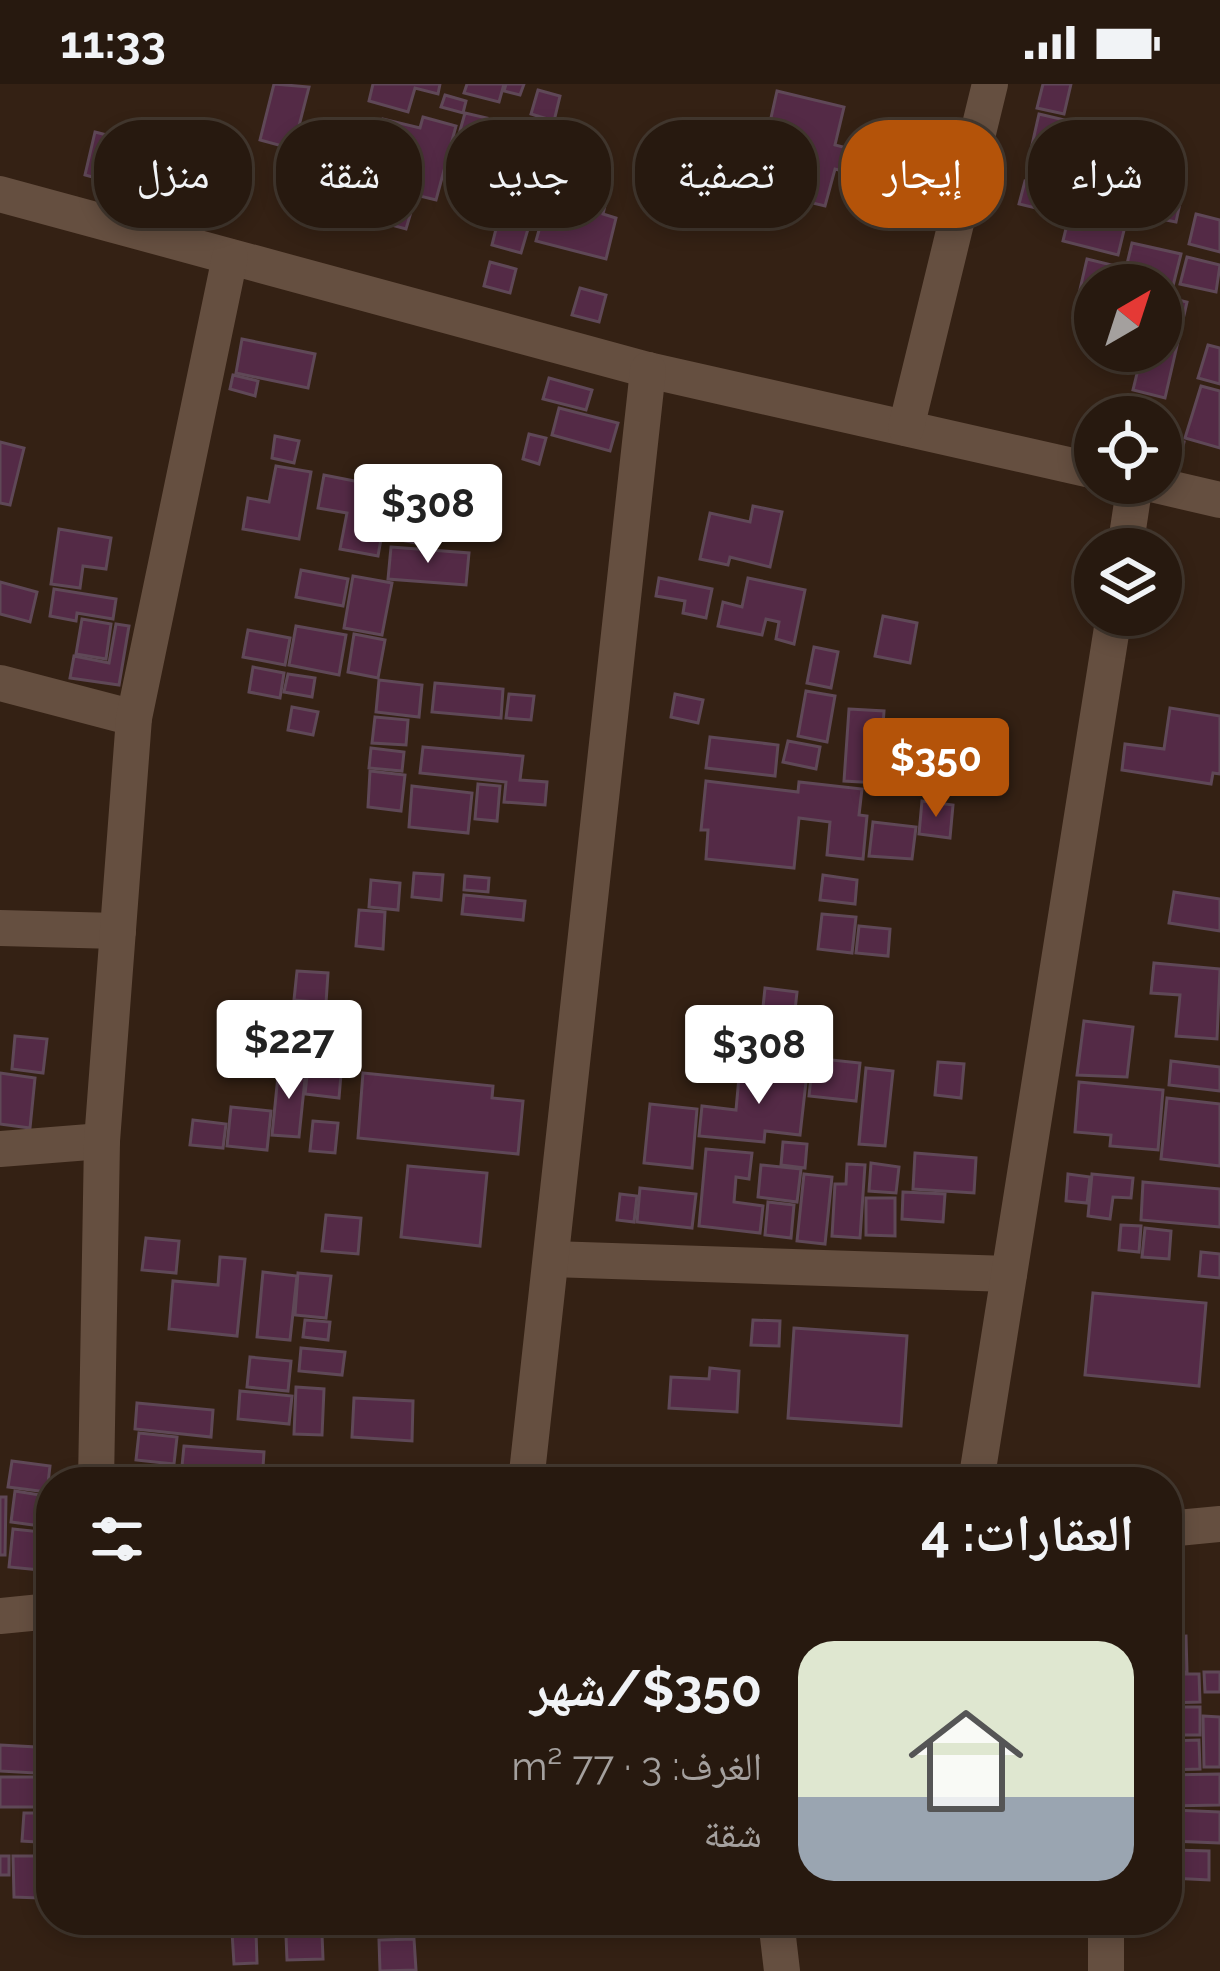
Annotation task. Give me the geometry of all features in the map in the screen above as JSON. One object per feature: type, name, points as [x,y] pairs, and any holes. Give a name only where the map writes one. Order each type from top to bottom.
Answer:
[{"type":"street","points":[[906,428],[990,84]]},
{"type":"street","points":[[0,194],[648,370],[1074,466]]},
{"type":"street","points":[[95,1467],[102,1141],[134,718],[230,257]]},
{"type":"street","points":[[528,1467],[648,370]]},
{"type":"street","points":[[1182,491],[1220,500]]},
{"type":"street","points":[[978,1467],[1111,636]]},
{"type":"street","points":[[0,683],[134,718]]},
{"type":"street","points":[[0,928],[118,931]]},
{"type":"street","points":[[0,1149],[102,1141]]},
{"type":"street","points":[[551,1259],[1009,1274]]},
{"type":"street","points":[[1182,1528],[1220,1524]]},
{"type":"street","points":[[0,1616],[36,1612]]},
{"type":"street","points":[[778,1935],[782,1971]]},
{"type":"street","points":[[1106,1935],[1106,1971]]},
{"type":"building","points":[[274,84],[309,87],[300,120],[276,120],[276,144],[260,140]]},
{"type":"building","points":[[373,84],[440,84],[438,94],[415,88],[408,112],[369,101]]},
{"type":"building","points":[[467,84],[504,84],[499,102],[464,93]]},
{"type":"building","points":[[506,84],[524,84],[520,95],[504,91]]},
{"type":"building","points":[[1043,84],[1071,84],[1064,114],[1037,108]]},
{"type":"building","points":[[538,90],[560,96],[554,120],[531,114]]},
{"type":"building","points":[[777,91],[844,107],[835,145],[841,146],[841,171],[835,169],[825,206],[817,204],[817,120],[770,120]]},
{"type":"building","points":[[445,95],[466,101],[463,113],[441,107]]},
{"type":"building","points":[[465,113],[487,118],[486,120],[463,120]]},
{"type":"building","points":[[423,117],[446,123],[446,163],[436,200],[422,196]]},
{"type":"building","points":[[94,136],[94,177],[85,175]]},
{"type":"building","points":[[1025,181],[1028,182],[1028,206],[1019,204]]},
{"type":"building","points":[[1196,214],[1220,220],[1220,252],[1189,244]]},
{"type":"building","points":[[611,216],[616,218],[606,259],[536,241],[540,228],[611,228]]},
{"type":"building","points":[[496,228],[528,229],[521,253],[492,245]]},
{"type":"building","points":[[1066,228],[1125,228],[1118,255],[1063,241]]},
{"type":"building","points":[[1132,243],[1181,254],[1178,264],[1127,264]]},
{"type":"building","points":[[1187,257],[1220,265],[1216,292],[1182,284]]},
{"type":"building","points":[[490,262],[516,269],[510,293],[484,286]]},
{"type":"building","points":[[580,288],[606,295],[599,322],[572,315]]},
{"type":"building","points":[[242,339],[315,354],[308,388],[236,373]]},
{"type":"building","points":[[1208,345],[1220,348],[1220,384],[1198,378]]},
{"type":"building","points":[[1137,372],[1171,372],[1165,396],[1133,390]]},
{"type":"building","points":[[233,375],[258,381],[255,396],[230,389]]},
{"type":"building","points":[[549,378],[592,390],[586,410],[543,399]]},
{"type":"building","points":[[1201,386],[1220,391],[1220,448],[1185,438]]},
{"type":"building","points":[[559,408],[618,423],[610,451],[552,435]]},
{"type":"building","points":[[529,434],[546,438],[539,464],[523,459]]},
{"type":"building","points":[[275,436],[299,441],[294,463],[272,458]]},
{"type":"building","points":[[0,442],[24,448],[10,505],[0,503]]},
{"type":"building","points":[[276,466],[311,472],[299,539],[243,529],[248,498],[269,502]]},
{"type":"building","points":[[324,475],[390,488],[378,556],[340,549],[347,513],[318,508]]},
{"type":"building","points":[[401,487],[436,494],[426,545],[391,538]]},
{"type":"building","points":[[753,506],[782,512],[770,567],[730,557],[728,565],[700,559],[710,513],[750,522]]},
{"type":"building","points":[[59,529],[111,538],[106,569],[83,566],[80,588],[51,584]]},
{"type":"building","points":[[391,547],[469,553],[466,585],[388,579]]},
{"type":"building","points":[[301,570],[348,579],[343,606],[296,597]]},
{"type":"building","points":[[353,576],[392,583],[382,635],[344,628]]},
{"type":"building","points":[[659,578],[712,589],[706,618],[683,613],[685,601],[656,596]]},
{"type":"building","points":[[748,578],[805,590],[794,644],[776,639],[779,622],[766,619],[762,635],[718,626],[723,602],[742,607]]},
{"type":"building","points":[[0,582],[37,592],[30,622],[0,614]]},
{"type":"building","points":[[54,589],[116,599],[113,619],[77,613],[76,621],[50,616]]},
{"type":"building","points":[[883,616],[917,623],[910,663],[875,656]]},
{"type":"building","points":[[82,619],[111,624],[106,659],[76,654]]},
{"type":"building","points":[[116,624],[129,626],[119,685],[70,678],[74,656],[109,663]]},
{"type":"building","points":[[296,626],[346,635],[339,675],[289,665]]},
{"type":"building","points":[[248,630],[290,638],[285,665],[243,657]]},
{"type":"building","points":[[354,634],[385,640],[378,678],[348,672]]},
{"type":"building","points":[[814,647],[838,652],[831,688],[807,683]]},
{"type":"building","points":[[253,667],[284,673],[280,698],[249,692]]},
{"type":"building","points":[[288,674],[315,678],[312,697],[284,692]]},
{"type":"building","points":[[379,680],[422,685],[419,717],[376,712]]},
{"type":"building","points":[[435,683],[503,689],[501,718],[432,712]]},
{"type":"building","points":[[806,691],[835,696],[827,742],[798,736]]},
{"type":"building","points":[[509,694],[534,696],[531,720],[506,718]]},
{"type":"building","points":[[675,694],[703,700],[698,723],[671,717]]},
{"type":"building","points":[[292,707],[318,712],[313,735],[288,730]]},
{"type":"building","points":[[1170,708],[1220,716],[1220,774],[1213,773],[1211,784],[1122,770],[1125,744],[1164,749]]},
{"type":"building","points":[[849,709],[884,711],[879,783],[844,781]]},
{"type":"building","points":[[375,717],[408,720],[406,745],[372,743]]},
{"type":"building","points":[[710,737],[778,745],[775,776],[706,768]]},
{"type":"building","points":[[788,741],[820,747],[816,769],[783,762]]},
{"type":"building","points":[[423,747],[523,756],[520,780],[547,782],[545,805],[504,802],[506,782],[420,773]]},
{"type":"building","points":[[371,748],[404,752],[402,771],[369,768]]},
{"type":"building","points":[[370,771],[405,775],[401,811],[368,807]]},
{"type":"building","points":[[706,781],[798,792],[799,782],[862,789],[859,815],[867,816],[863,859],[827,855],[830,822],[799,818],[794,868],[706,859],[708,830],[701,830]]},
{"type":"building","points":[[478,784],[500,786],[497,821],[475,819]]},
{"type":"building","points":[[412,786],[472,793],[468,833],[409,827]]},
{"type":"building","points":[[922,801],[953,805],[950,838],[919,834]]},
{"type":"building","points":[[873,822],[916,827],[912,859],[869,856]]},
{"type":"building","points":[[414,873],[443,875],[441,900],[412,897]]},
{"type":"building","points":[[823,875],[857,880],[855,904],[820,900]]},
{"type":"building","points":[[465,876],[489,878],[488,892],[464,890]]},
{"type":"building","points":[[371,880],[400,883],[398,910],[369,907]]},
{"type":"building","points":[[1174,892],[1220,899],[1220,931],[1169,923]]},
{"type":"building","points":[[464,895],[525,901],[523,920],[462,914]]},
{"type":"building","points":[[359,910],[385,912],[383,949],[356,946]]},
{"type":"building","points":[[822,914],[856,917],[852,953],[818,949]]},
{"type":"building","points":[[859,926],[890,929],[888,956],[856,953]]},
{"type":"building","points":[[1154,963],[1220,969],[1217,1039],[1176,1036],[1180,995],[1151,993]]},
{"type":"building","points":[[297,971],[328,973],[326,1003],[294,1000]]},
{"type":"building","points":[[765,988],[797,992],[793,1029],[761,1026]]},
{"type":"building","points":[[298,1004],[324,1007],[322,1029],[297,1027]]},
{"type":"building","points":[[264,1010],[292,1013],[289,1042],[261,1039]]},
{"type":"building","points":[[1084,1021],[1133,1027],[1127,1077],[1077,1075]]},
{"type":"building","points":[[15,1036],[47,1039],[43,1073],[12,1069]]},
{"type":"building","points":[[309,1058],[342,1062],[339,1098],[305,1094]]},
{"type":"building","points":[[813,1058],[860,1063],[856,1101],[809,1096]]},
{"type":"building","points":[[1171,1061],[1220,1067],[1220,1091],[1169,1085]]},
{"type":"building","points":[[938,1062],[964,1064],[961,1098],[935,1095]]},
{"type":"building","points":[[279,1066],[306,1069],[299,1137],[272,1135]]},
{"type":"building","points":[[740,1066],[807,1073],[800,1135],[765,1131],[764,1142],[699,1136],[702,1106],[736,1110]]},
{"type":"building","points":[[866,1068],[893,1071],[885,1146],[859,1144]]},
{"type":"building","points":[[0,1073],[35,1078],[30,1128],[0,1124]]},
{"type":"building","points":[[363,1073],[493,1086],[492,1098],[523,1101],[518,1154],[358,1138]]},
{"type":"building","points":[[1079,1082],[1163,1090],[1158,1150],[1110,1146],[1111,1135],[1075,1132]]},
{"type":"building","points":[[1167,1098],[1220,1104],[1220,1166],[1161,1159]]},
{"type":"building","points":[[650,1104],[697,1109],[692,1168],[644,1163]]},
{"type":"building","points":[[231,1107],[271,1111],[267,1150],[227,1146]]},
{"type":"building","points":[[193,1120],[226,1124],[223,1148],[190,1145]]},
{"type":"building","points":[[313,1121],[338,1123],[335,1153],[310,1151]]},
{"type":"building","points":[[783,1142],[807,1144],[805,1168],[781,1165]]},
{"type":"building","points":[[706,1149],[752,1153],[749,1179],[736,1177],[734,1202],[763,1206],[760,1233],[699,1226]]},
{"type":"building","points":[[915,1153],[976,1158],[974,1193],[913,1189]]},
{"type":"building","points":[[871,1163],[899,1167],[896,1193],[869,1191]]},
{"type":"building","points":[[847,1164],[865,1165],[860,1238],[832,1236],[835,1184],[846,1184]]},
{"type":"building","points":[[761,1165],[801,1169],[797,1202],[758,1197]]},
{"type":"building","points":[[408,1166],[487,1173],[480,1246],[401,1237]]},
{"type":"building","points":[[804,1174],[832,1177],[825,1244],[797,1241]]},
{"type":"building","points":[[1068,1174],[1090,1177],[1087,1203],[1066,1201]]},
{"type":"building","points":[[1092,1174],[1133,1178],[1131,1198],[1113,1197],[1110,1219],[1088,1216]]},
{"type":"building","points":[[1143,1182],[1220,1189],[1220,1227],[1141,1220]]},
{"type":"building","points":[[640,1188],[696,1194],[692,1228],[637,1222]]},
{"type":"building","points":[[903,1192],[945,1194],[943,1222],[902,1219]]},
{"type":"building","points":[[620,1194],[637,1196],[634,1222],[617,1220]]},
{"type":"building","points":[[866,1198],[895,1198],[895,1236],[866,1235]]},
{"type":"building","points":[[768,1202],[794,1205],[791,1238],[765,1235]]},
{"type":"building","points":[[326,1215],[361,1218],[358,1254],[322,1251]]},
{"type":"building","points":[[1121,1225],[1141,1226],[1139,1252],[1119,1250]]},
{"type":"building","points":[[1145,1228],[1171,1231],[1169,1259],[1142,1257]]},
{"type":"building","points":[[146,1238],[179,1241],[176,1273],[142,1270]]},
{"type":"building","points":[[1201,1252],[1220,1254],[1220,1278],[1199,1276]]},
{"type":"building","points":[[220,1257],[245,1259],[237,1336],[169,1329],[173,1281],[218,1285]]},
{"type":"building","points":[[263,1272],[297,1276],[290,1340],[257,1337]]},
{"type":"building","points":[[298,1273],[331,1276],[326,1318],[295,1315]]},
{"type":"building","points":[[1093,1293],[1206,1303],[1199,1386],[1085,1375]]},
{"type":"building","points":[[305,1320],[330,1322],[328,1340],[303,1337]]},
{"type":"building","points":[[753,1320],[780,1321],[779,1346],[751,1345]]},
{"type":"building","points":[[794,1328],[907,1336],[901,1426],[788,1418]]},
{"type":"building","points":[[301,1348],[345,1352],[342,1375],[299,1371]]},
{"type":"building","points":[[250,1357],[291,1361],[288,1391],[247,1387]]},
{"type":"building","points":[[710,1368],[739,1371],[737,1412],[669,1408],[671,1377],[709,1379]]},
{"type":"building","points":[[296,1387],[324,1389],[322,1435],[294,1434]]},
{"type":"building","points":[[240,1391],[292,1396],[289,1424],[238,1419]]},
{"type":"building","points":[[354,1398],[413,1401],[412,1441],[352,1437]]},
{"type":"building","points":[[137,1403],[213,1410],[211,1437],[135,1429]]},
{"type":"building","points":[[139,1433],[177,1437],[174,1464],[136,1460]]},
{"type":"building","points":[[184,1446],[264,1452],[263,1467],[182,1467]]},
{"type":"building","points":[[12,1461],[50,1466],[36,1467],[36,1491],[8,1487]]},
{"type":"building","points":[[15,1491],[36,1494],[36,1525],[11,1522]]},
{"type":"building","points":[[0,1497],[6,1497],[5,1555],[0,1555]]},
{"type":"building","points":[[13,1529],[36,1531],[36,1570],[9,1567]]},
{"type":"building","points":[[1182,1636],[1186,1636],[1187,1672],[1182,1672]]},
{"type":"building","points":[[1204,1672],[1220,1672],[1220,1692],[1205,1692]]},
{"type":"building","points":[[1182,1674],[1199,1674],[1200,1702],[1182,1703]]},
{"type":"building","points":[[1182,1707],[1200,1707],[1200,1735],[1182,1735]]},
{"type":"building","points":[[1203,1716],[1220,1717],[1220,1767],[1204,1767]]},
{"type":"building","points":[[1199,1740],[1200,1769],[1182,1770],[1182,1741]]},
{"type":"building","points":[[0,1745],[36,1747],[35,1773],[0,1771]]},
{"type":"building","points":[[1220,1774],[1220,1805],[1182,1806],[1182,1775]]},
{"type":"building","points":[[0,1777],[36,1777],[36,1807],[0,1807]]},
{"type":"building","points":[[1182,1810],[1220,1812],[1220,1843],[1182,1841]]},
{"type":"building","points":[[24,1813],[36,1813],[36,1842],[22,1841]]},
{"type":"building","points":[[1182,1850],[1209,1851],[1209,1880],[1182,1879]]},
{"type":"building","points":[[0,1856],[9,1856],[9,1875],[0,1875]]},
{"type":"building","points":[[13,1856],[36,1856],[36,1898],[14,1897]]},
{"type":"building","points":[[232,1935],[256,1935],[257,1963],[234,1964]]},
{"type":"building","points":[[322,1935],[323,1959],[287,1960],[286,1936]]},
{"type":"building","points":[[414,1939],[416,1970],[380,1971],[379,1940]]}]
